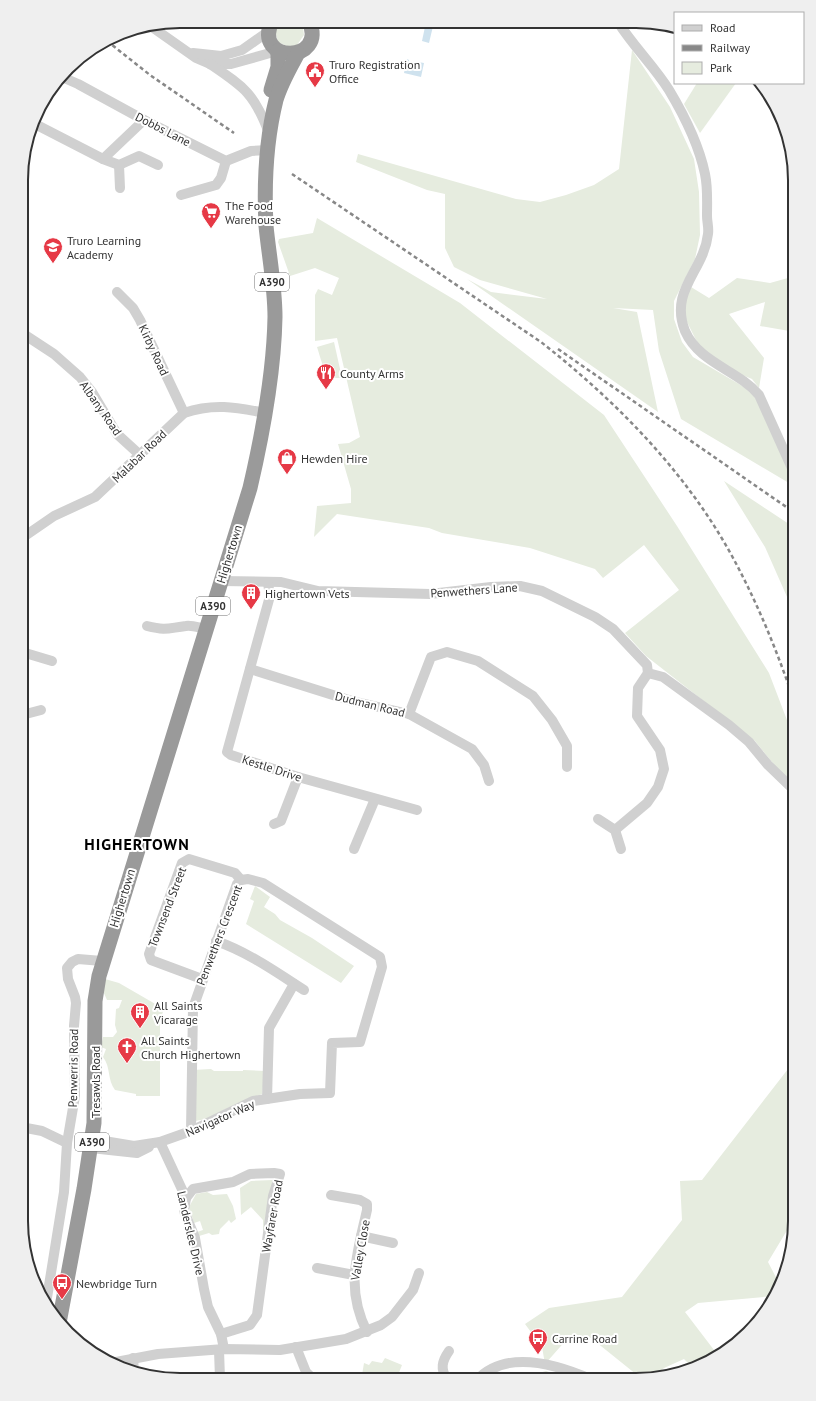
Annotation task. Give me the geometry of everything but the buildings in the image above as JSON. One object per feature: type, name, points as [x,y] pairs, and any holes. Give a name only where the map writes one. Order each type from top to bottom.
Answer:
[{"type":"highway","points":[[270,28],[270,42],[278,50],[291,54],[298,53]]},
{"type":"highway","name":"Highertown","points":[[269,134],[281,87],[298,53],[306,47],[309,42],[311,28]]},
{"type":"highway","name":"Highertown","points":[[102,960],[250,488],[272,363],[275,316],[265,207],[269,134],[269,99],[278,67],[278,50]]},
{"type":"highway","name":"Tresawls Road","points":[[61,1316],[91,1143],[96,1099],[95,1001],[102,960]]},
{"type":"street","points":[[186,51],[212,56],[229,54],[248,47],[268,28]]},
{"type":"street","points":[[622,28],[668,90],[699,151],[705,174],[708,195],[708,234],[705,249],[684,290],[680,303],[681,318],[686,332],[697,349],[750,384],[759,395],[788,459]]},
{"type":"street","points":[[156,30],[186,51],[210,64],[235,81],[250,95],[262,113],[269,134]]},
{"type":"street","points":[[210,64],[231,64],[278,50]]},
{"type":"street","name":"Dobbs Lane","points":[[67,79],[226,161]]},
{"type":"street","points":[[103,159],[144,120]]},
{"type":"street","points":[[38,126],[103,159],[119,165],[139,156],[158,165]]},
{"type":"street","points":[[181,195],[216,185],[221,178],[226,161],[251,152],[268,150]]},
{"type":"street","points":[[119,165],[120,188]]},
{"type":"street","name":"Kirby Road","points":[[117,292],[133,308],[140,320],[184,413]]},
{"type":"street","name":"Albany Road","points":[[28,337],[54,354],[80,377],[92,392],[118,434],[140,455]]},
{"type":"street","name":"Malabar Road","points":[[28,534],[54,516],[95,497],[184,413],[201,407],[221,406],[264,413]]},
{"type":"street","name":"Penwethers Lane","points":[[221,582],[281,582],[318,591],[333,592],[430,594],[491,587],[520,586],[542,591],[595,617],[613,629],[647,665],[649,670],[648,673]]},
{"type":"street","name":"Kestle Drive","points":[[268,583],[270,596],[227,752],[231,755],[298,777],[417,810]]},
{"type":"street","points":[[147,626],[161,630],[176,629],[187,625],[206,629]]},
{"type":"street","points":[[410,714],[431,657],[446,652],[478,661],[533,696],[552,720],[567,746],[567,767]]},
{"type":"street","points":[[28,654],[52,661]]},
{"type":"street","name":"Dudman Road","points":[[250,670],[352,701],[410,714],[472,750],[484,765],[489,780]]},
{"type":"street","points":[[615,830],[647,803],[658,787],[664,769],[660,750],[637,716],[638,688],[648,673],[663,677],[728,725],[749,742],[768,765],[788,784]]},
{"type":"street","points":[[28,713],[41,710]]},
{"type":"street","points":[[274,824],[281,820],[298,777]]},
{"type":"street","points":[[354,850],[375,799]]},
{"type":"street","points":[[598,819],[615,830],[621,849]]},
{"type":"street","name":"Townsend Street","points":[[202,979],[151,960],[149,954],[182,863],[189,859],[235,873],[241,880]]},
{"type":"street","name":"Penwethers Crescent","points":[[191,1131],[193,1008],[202,979],[237,884],[241,880],[248,879],[263,883],[343,933]]},
{"type":"street","name":"Navigator Way","points":[[91,1143],[134,1146],[160,1142],[191,1131],[241,1105],[300,1094],[330,1093],[332,1043],[360,1042],[382,967],[380,957],[343,933]]},
{"type":"street","points":[[216,941],[231,946],[304,990]]},
{"type":"street","name":"Penwerris Road","points":[[47,1296],[64,1192],[67,1143],[75,1096],[74,1026],[76,1003],[68,979],[67,968],[72,962],[78,959],[102,960]]},
{"type":"street","points":[[267,1099],[269,1028],[294,984]]},
{"type":"street","points":[[28,1128],[42,1131],[67,1143]]},
{"type":"street","points":[[88,1165],[103,1154],[120,1155],[137,1153],[160,1142]]},
{"type":"street","name":"Landerslee Drive","points":[[160,1142],[186,1198],[184,1211],[195,1238],[208,1307],[221,1334],[220,1373]]},
{"type":"street","points":[[91,1143],[137,1153]]},
{"type":"street","name":"Wayfarer Road","points":[[186,1198],[193,1189],[233,1182],[250,1174],[280,1174],[273,1196],[257,1315],[250,1325],[221,1334]]},
{"type":"street","name":"Valley Close","points":[[331,1194],[360,1200],[367,1204],[353,1284],[357,1307],[367,1332]]},
{"type":"street","points":[[362,1236],[393,1243]]},
{"type":"street","points":[[317,1268],[354,1275]]},
{"type":"street","points":[[121,1361],[158,1354],[221,1350],[280,1350],[346,1339],[367,1332],[381,1325],[392,1317],[413,1290],[418,1273]]},
{"type":"street","points":[[296,1347],[307,1373]]},
{"type":"street","points":[[444,1373],[442,1366],[443,1359],[449,1351]]},
{"type":"street","points":[[133,1358],[134,1366]]},
{"type":"street","points":[[484,1373],[495,1367],[518,1362],[536,1362],[567,1373]]},
{"type":"green space","points":[[276,28],[303,28],[304,35],[297,45],[289,47],[278,42],[275,30]]},
{"type":"green space","points":[[632,50],[670,107],[694,159],[699,192],[700,235],[695,259],[674,301],[674,319],[682,342],[693,357],[744,387],[754,396],[766,417],[788,471],[788,482],[681,419],[659,351],[653,310],[613,308],[637,312],[658,412],[467,279],[491,292],[547,299],[480,280],[454,267],[445,248],[445,194],[427,190],[356,162],[358,154],[516,199],[540,202],[594,185],[619,169]]},
{"type":"green space","points":[[696,84],[735,84],[700,133],[684,104]]},
{"type":"green space","points":[[317,218],[460,303],[604,415],[677,526],[769,673],[788,723],[788,778],[776,767],[755,741],[646,656],[625,633],[679,590],[644,545],[603,578],[595,569],[530,548],[442,533],[429,528],[337,514],[314,537],[317,506],[351,503],[351,489],[338,444],[349,443],[360,437],[337,338],[315,341],[315,295],[318,289],[332,295],[339,278],[315,268],[290,276],[278,242],[279,239],[313,233]]},
{"type":"green space","points":[[737,278],[770,283],[788,278],[788,331],[760,326],[765,302],[729,314],[764,358],[759,388],[752,379],[735,372],[699,346],[684,316],[686,296],[691,287],[709,298]]},
{"type":"green space","points":[[334,342],[342,378],[336,378],[325,373],[317,347]]},
{"type":"green space","points":[[724,481],[788,523],[788,599],[765,547]]},
{"type":"green space","points":[[255,886],[270,897],[264,907],[275,914],[280,920],[312,938],[354,966],[341,983],[246,924],[254,901],[250,899]]},
{"type":"green space","points":[[105,979],[119,983],[164,1009],[160,1020],[160,1096],[136,1096],[136,1094],[115,1090],[113,1086],[103,1057],[106,1049],[101,1047],[103,1037],[113,1037],[117,1032],[115,1025],[116,1009],[119,1008],[122,1000],[107,1000],[103,991]]},
{"type":"green space","points":[[211,1069],[214,1071],[265,1071],[262,1094],[236,1104],[206,1119],[195,1121],[193,1070]]},
{"type":"green space","points":[[788,1069],[788,1229],[768,1262],[776,1278],[768,1297],[698,1303],[685,1312],[714,1350],[712,1353],[688,1363],[684,1359],[661,1371],[635,1373],[591,1338],[568,1338],[545,1364],[542,1347],[525,1324],[549,1308],[622,1297],[682,1220],[680,1181],[702,1180]]},
{"type":"green space","points":[[273,1180],[265,1231],[263,1231],[263,1220],[251,1207],[241,1215],[240,1188],[251,1181]]},
{"type":"green space","points":[[207,1192],[213,1195],[227,1194],[233,1206],[236,1219],[231,1223],[229,1220],[220,1229],[219,1234],[212,1235],[209,1233],[199,1236],[197,1232],[203,1230],[200,1221],[194,1223],[189,1207],[196,1194]]},
{"type":"green space","points":[[385,1358],[402,1365],[399,1373],[362,1373],[364,1363],[369,1365],[372,1361],[382,1363]]},
{"type":"green space","points":[[546,1371],[549,1372],[548,1373],[538,1373]]},
{"type":"water","points":[[425,28],[433,28],[429,43],[422,41]]},
{"type":"water","points":[[407,59],[409,62],[416,65],[418,62],[424,63],[421,77],[404,73]]},
{"type":"railway","points":[[112,45],[150,75],[234,133]]},
{"type":"railway","points":[[292,174],[541,342],[622,413],[671,467],[714,525],[750,592],[767,629],[788,684]]},
{"type":"railway","points":[[558,349],[788,508]]},
{"type":"place","name":"Truro Registration Office","points":[[315,88]]},
{"type":"place","name":"The Food Warehouse","points":[[211,229]]},
{"type":"place","name":"Truro Learning Academy","points":[[53,264]]},
{"type":"place","name":"County Arms","points":[[326,390]]},
{"type":"place","name":"Hewden Hire","points":[[287,475]]},
{"type":"place","name":"Highertown Vets","points":[[251,610]]},
{"type":"place","name":"All Saints Vicarage","points":[[140,1029]]},
{"type":"place","name":"All Saints Church Highertown","points":[[127,1064]]},
{"type":"place","name":"Newbridge Turn","points":[[62,1300]]},
{"type":"place","name":"Carrine Road","points":[[538,1355]]},
{"type":"district","name":"HIGHERTOWN","points":[[137,844]]}]
